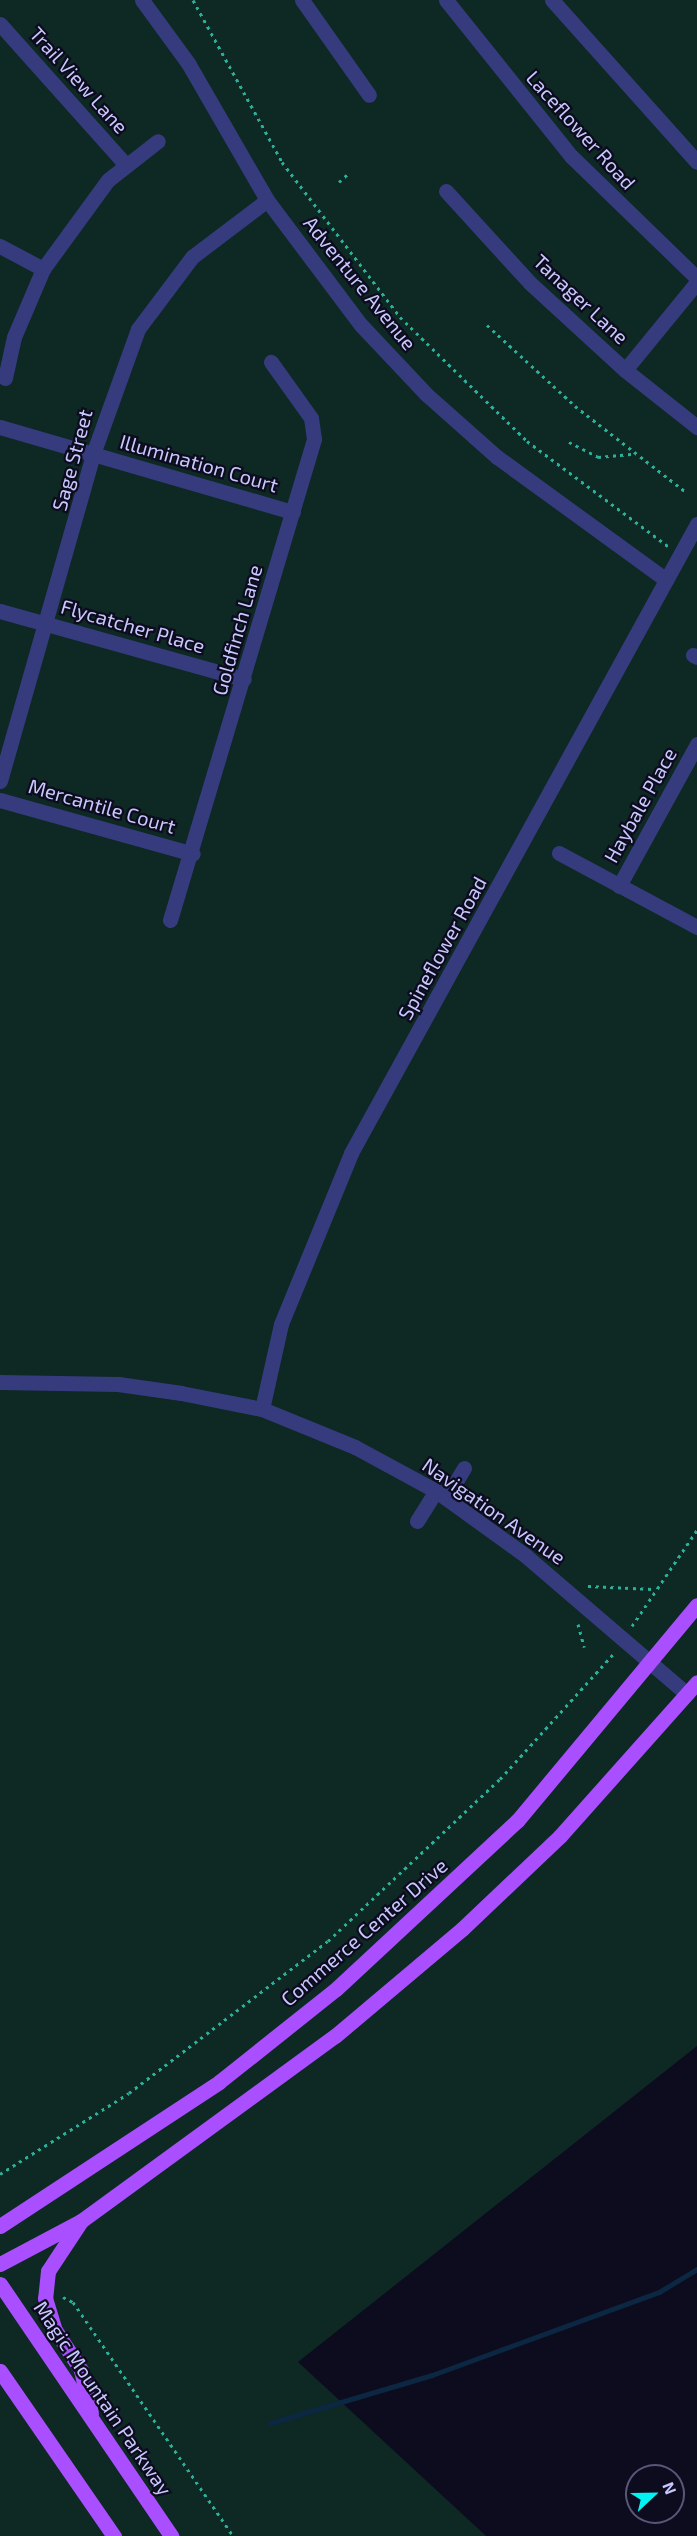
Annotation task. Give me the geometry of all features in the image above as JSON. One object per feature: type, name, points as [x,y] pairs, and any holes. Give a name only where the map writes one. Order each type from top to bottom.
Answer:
[{"type":"main road","name":"Commerce Center Drive","points":[[0,2226],[219,2082],[336,1989],[517,1821],[652,1662],[697,1605]]},
{"type":"main road","points":[[0,2264],[81,2221],[257,2096],[462,1929],[560,1836],[692,1688]]},
{"type":"main road","points":[[81,2221],[48,2271],[45,2298],[55,2330],[81,2370],[94,2424]]},
{"type":"main road","name":"Magic Mountain Parkway","points":[[0,2284],[171,2536]]},
{"type":"main road","points":[[0,2371],[114,2536]]},
{"type":"street","name":"Adventure Avenue","points":[[142,0],[188,63],[267,200],[361,324],[426,394],[570,515],[666,580]]},
{"type":"street","points":[[302,0],[369,95]]},
{"type":"street","name":"Laceflower Road","points":[[446,0],[571,156],[697,280]]},
{"type":"street","points":[[552,0],[697,162]]},
{"type":"street","name":"Trail View Lane","points":[[3,32],[126,165]]},
{"type":"street","points":[[5,378],[14,337],[43,269],[85,209],[126,165],[158,141]]},
{"type":"street","name":"Tanager Lane","points":[[446,191],[530,283],[625,370],[697,426]]},
{"type":"street","name":"Sage Street","points":[[0,781],[118,374],[155,301],[217,234],[267,200]]},
{"type":"street","points":[[0,246],[43,269]]},
{"type":"street","points":[[625,370],[697,280]]},
{"type":"street","name":"Goldfinch Lane","points":[[170,920],[193,854],[315,429],[271,362]]},
{"type":"street","name":"Illumination Court","points":[[0,427],[293,512]]},
{"type":"street","name":"Spineflower Road","points":[[262,1409],[281,1324],[351,1153],[697,524]]},
{"type":"street","name":"Flycatcher Place","points":[[0,611],[244,679]]},
{"type":"street","name":"Haybale Place","points":[[619,886],[697,744]]},
{"type":"street","name":"Mercantile Court","points":[[0,800],[193,854]]},
{"type":"street","points":[[559,853],[697,927]]},
{"type":"street","name":"Navigation Avenue","points":[[0,1382],[118,1384],[262,1409],[355,1446],[441,1495],[526,1556],[652,1662],[692,1688]]},
{"type":"street","points":[[417,1521],[464,1468]]},
{"type":"path","points":[[193,0],[282,162],[400,316],[527,441],[659,540]]},
{"type":"path","points":[[339,182],[348,174]]},
{"type":"path","points":[[487,325],[634,454],[687,493]]},
{"type":"path","points":[[570,442],[598,457],[634,454]]},
{"type":"path","points":[[640,1613],[652,1589],[697,1530]]},
{"type":"path","points":[[618,1590],[652,1589]]},
{"type":"path","points":[[0,2174],[129,2093],[328,1941],[500,1779],[608,1662]]},
{"type":"path","points":[[66,2297],[232,2536]]},
{"type":"green space","points":[[0,0],[697,0],[697,2046],[298,2362],[486,2536],[0,2536]]},
{"type":"waterway","points":[[270,2423],[432,2375],[659,2292],[697,2269]]}]
